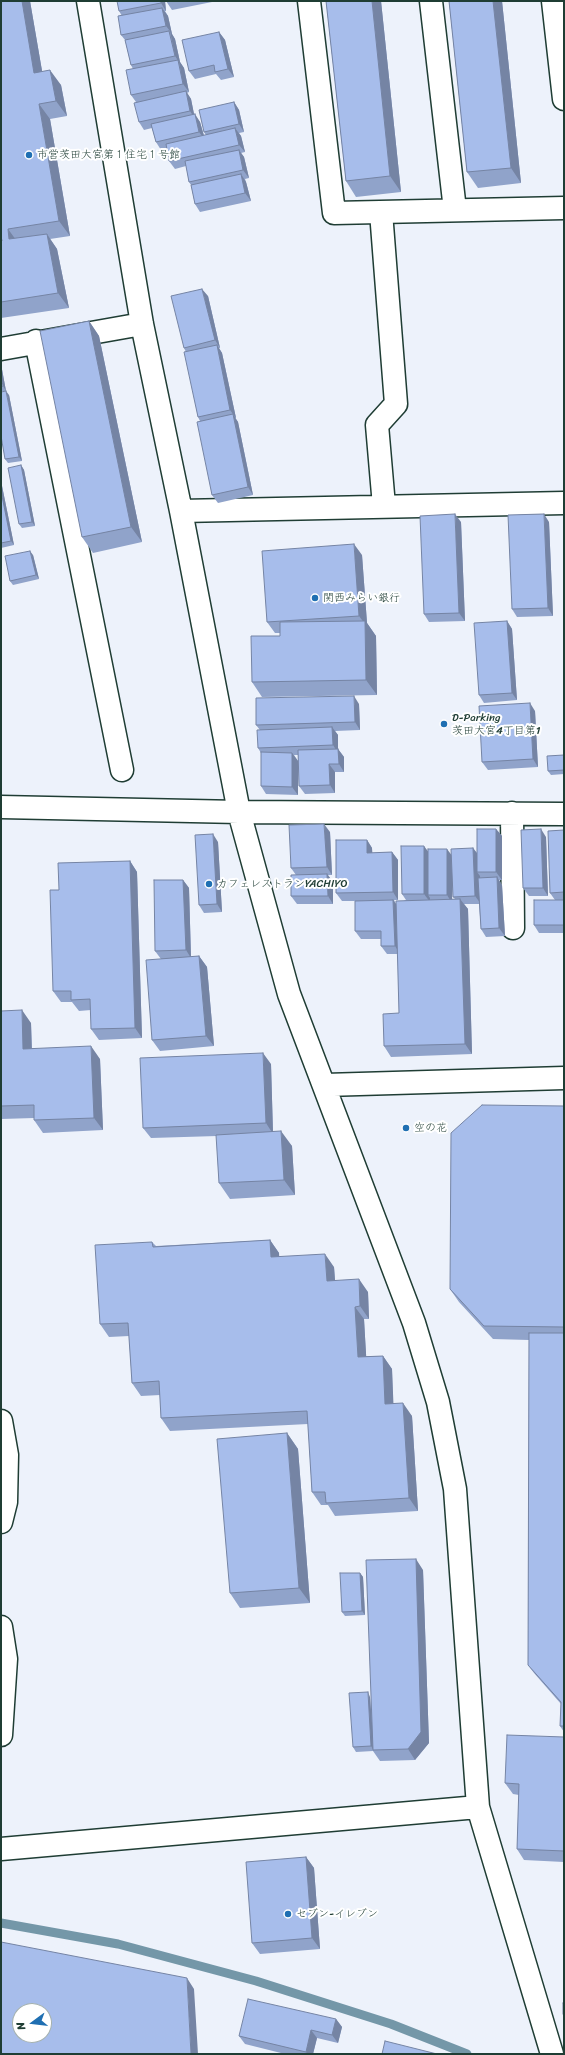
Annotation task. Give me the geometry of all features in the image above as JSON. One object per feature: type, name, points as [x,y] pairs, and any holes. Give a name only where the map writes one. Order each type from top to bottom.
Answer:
[{"type":"street","points":[[88,1],[142,324],[181,511],[239,812],[289,994],[325,1085],[414,1323],[438,1402],[454,1489],[478,1807],[552,2054]]},
{"type":"street","points":[[309,1],[334,213],[564,208]]},
{"type":"street","points":[[431,1],[455,210]]},
{"type":"street","points":[[553,1],[564,99]]},
{"type":"street","points":[[382,212],[396,404],[377,425],[384,506]]},
{"type":"street","points":[[1,349],[142,324]]},
{"type":"street","points":[[36,342],[122,770]]},
{"type":"street","points":[[181,511],[384,506],[564,506]]},
{"type":"street","points":[[1,807],[239,812],[564,814]]},
{"type":"street","points":[[512,813],[513,928]]},
{"type":"street","points":[[325,1085],[564,1078]]},
{"type":"street","points":[[1,1421],[7,1455],[6,1502],[1,1522]]},
{"type":"street","points":[[1,1628],[6,1659],[1,1736]]},
{"type":"street","points":[[1,1849],[478,1807]]},
{"type":"building","name":"市営茨田大宮第１住宅１号館","points":[[1,1],[22,1],[34,73],[50,70],[56,101],[39,104],[59,221],[8,229],[9,239],[47,234],[58,293],[1,302],[2,241]]},
{"type":"building","points":[[117,1],[161,1],[161,3],[119,11]]},
{"type":"building","points":[[326,1],[372,1],[390,176],[346,181]]},
{"type":"building","points":[[449,1],[493,1],[511,168],[467,172]]},
{"type":"building","points":[[162,8],[166,26],[121,35],[118,16]]},
{"type":"building","points":[[169,31],[175,56],[131,65],[125,40]]},
{"type":"building","points":[[219,32],[228,69],[215,72],[214,65],[189,71],[182,40]]},
{"type":"building","points":[[178,60],[183,84],[131,95],[126,70]]},
{"type":"building","points":[[186,91],[190,111],[139,122],[134,103]]},
{"type":"building","points":[[234,102],[239,124],[204,132],[199,110]]},
{"type":"building","points":[[195,114],[199,132],[156,142],[151,124]]},
{"type":"building","points":[[235,128],[239,145],[169,161],[166,144]]},
{"type":"building","points":[[239,150],[243,170],[189,182],[185,161]]},
{"type":"building","points":[[241,174],[245,193],[195,204],[191,185]]},
{"type":"building","points":[[202,289],[215,340],[184,348],[171,296]]},
{"type":"building","points":[[89,321],[131,527],[82,537],[40,331]]},
{"type":"building","points":[[217,345],[230,410],[198,417],[184,352]]},
{"type":"building","points":[[1,376],[3,386],[1,387]]},
{"type":"building","points":[[6,391],[19,457],[5,459],[1,436],[1,392]]},
{"type":"building","points":[[233,414],[248,487],[212,495],[197,422]]},
{"type":"building","points":[[21,465],[32,522],[19,524],[8,468]]},
{"type":"building","points":[[1,491],[11,541],[1,543]]},
{"type":"building","points":[[455,514],[459,613],[424,614],[420,516]]},
{"type":"building","points":[[544,514],[548,608],[512,609],[508,515]]},
{"type":"building","points":[[354,544],[359,616],[267,622],[262,551]]},
{"type":"building","points":[[30,551],[36,575],[10,581],[5,556]]},
{"type":"building","points":[[365,621],[366,680],[252,682],[251,636],[280,636],[280,622]]},
{"type":"building","points":[[507,621],[512,693],[479,695],[474,623]]},
{"type":"building","points":[[354,696],[355,722],[256,725],[256,698]]},
{"type":"building","points":[[530,703],[533,759],[482,762],[479,706]]},
{"type":"building","points":[[332,727],[333,745],[258,748],[257,730]]},
{"type":"building","points":[[338,749],[339,764],[329,764],[330,785],[299,786],[298,750]]},
{"type":"building","points":[[261,752],[292,753],[292,787],[261,786]]},
{"type":"building","points":[[564,755],[564,770],[548,771],[547,756]]},
{"type":"building","points":[[324,824],[327,867],[291,868],[289,825]]},
{"type":"building","points":[[477,829],[496,829],[496,872],[477,872]]},
{"type":"building","points":[[541,829],[543,888],[523,888],[521,830]]},
{"type":"building","points":[[564,830],[564,892],[550,893],[548,831]]},
{"type":"building","points":[[213,834],[217,904],[199,905],[195,835]]},
{"type":"building","points":[[336,840],[367,840],[367,853],[392,852],[393,892],[336,893]]},
{"type":"building","points":[[401,846],[424,846],[424,894],[402,894]]},
{"type":"building","points":[[473,848],[475,896],[453,897],[451,849]]},
{"type":"building","points":[[428,849],[447,849],[447,895],[428,895]]},
{"type":"building","points":[[130,861],[135,1028],[91,1029],[90,999],[71,1000],[71,991],[53,991],[50,890],[59,890],[58,863]]},
{"type":"building","points":[[327,874],[328,896],[291,896],[291,875]]},
{"type":"building","points":[[497,877],[499,928],[481,929],[478,878]]},
{"type":"building","points":[[154,880],[183,880],[186,950],[155,951]]},
{"type":"building","points":[[460,899],[465,1044],[384,1046],[383,1014],[399,1013],[396,901]]},
{"type":"building","points":[[393,900],[395,946],[381,946],[381,931],[355,931],[355,901]]},
{"type":"building","points":[[534,900],[564,900],[564,925],[534,925]]},
{"type":"building","points":[[199,956],[206,1036],[152,1040],[146,960]]},
{"type":"building","points":[[22,1010],[23,1049],[91,1046],[94,1118],[34,1120],[34,1105],[1,1106],[1,1011]]},
{"type":"building","points":[[263,1053],[266,1123],[143,1128],[140,1058]]},
{"type":"building","points":[[482,1105],[564,1106],[564,1327],[484,1326],[450,1289],[451,1133]]},
{"type":"building","points":[[281,1131],[284,1180],[219,1183],[216,1135]]},
{"type":"building","points":[[270,1240],[271,1257],[325,1254],[327,1281],[359,1279],[360,1306],[355,1307],[358,1357],[383,1356],[385,1404],[403,1403],[409,1498],[326,1503],[325,1492],[312,1492],[307,1411],[161,1418],[159,1381],[132,1383],[128,1323],[100,1324],[95,1245],[152,1242],[153,1247]]},
{"type":"building","points":[[529,1333],[564,1333],[564,1726],[560,1726],[561,1702],[528,1665]]},
{"type":"building","points":[[287,1433],[299,1588],[230,1593],[217,1439]]},
{"type":"building","points":[[416,1559],[421,1732],[408,1749],[373,1750],[366,1560]]},
{"type":"building","points":[[340,1573],[360,1573],[362,1611],[342,1612]]},
{"type":"building","points":[[368,1692],[371,1746],[353,1747],[349,1693]]},
{"type":"building","points":[[507,1735],[564,1737],[564,1851],[517,1849],[519,1784],[505,1783]]},
{"type":"building","points":[[306,1857],[312,1938],[252,1943],[246,1862]]},
{"type":"building","points":[[1,1942],[187,1978],[191,2054],[1,2054]]},
{"type":"building","points":[[248,1999],[336,2019],[332,2035],[311,2030],[306,2052],[239,2036]]},
{"type":"building","points":[[564,2003],[564,2016],[563,2014]]},
{"type":"building","points":[[385,2041],[437,2054],[382,2054]]},
{"type":"waterway","points":[[1,1923],[118,1944],[256,1981],[391,2024],[467,2054]]},
{"type":"place","name":"市営茨田大宮第１住宅１号館","points":[[29,155]]},
{"type":"place","name":"関西みらい銀行","points":[[315,598]]},
{"type":"place","name":"D-Parking 茨田大宮4丁目第1","points":[[444,724]]},
{"type":"place","name":"カフェレストランYACHIYO","points":[[209,884]]},
{"type":"place","name":"空の花","points":[[406,1128]]},
{"type":"place","name":"セブン-イレブン","points":[[288,1914]]}]
